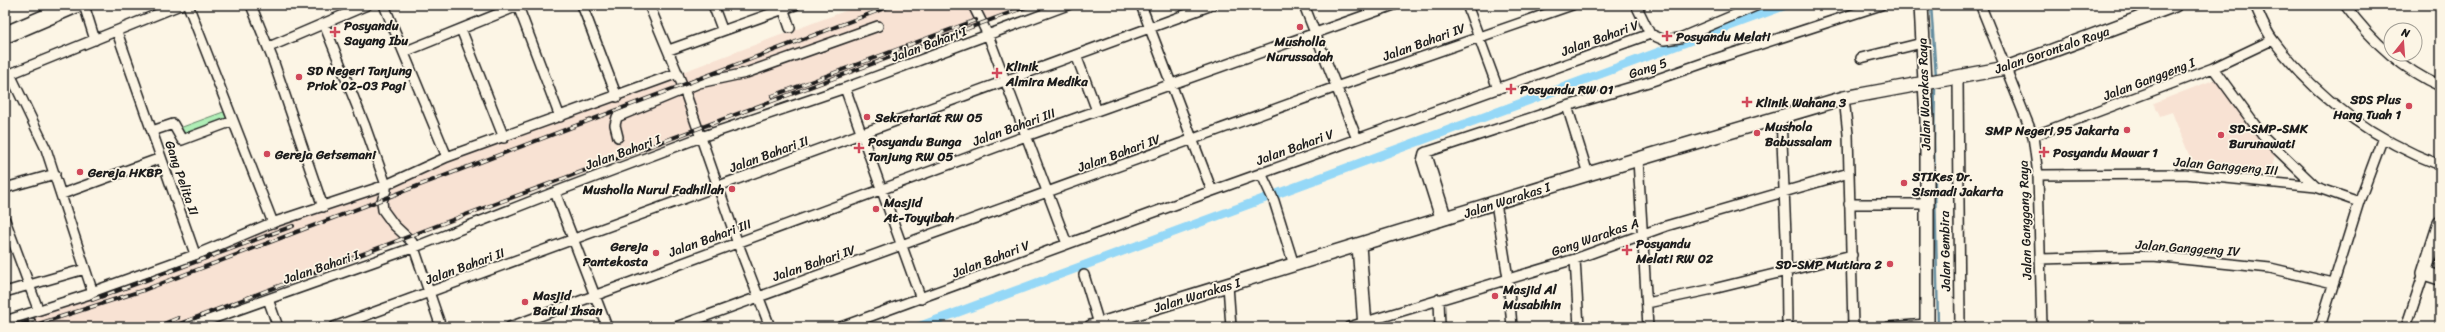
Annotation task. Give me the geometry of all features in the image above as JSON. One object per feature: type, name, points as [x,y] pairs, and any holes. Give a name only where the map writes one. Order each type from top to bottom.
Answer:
[{"type":"highway","points":[[5,26],[56,5]]},
{"type":"highway","points":[[5,35],[75,5]]},
{"type":"street","points":[[84,5],[95,40]]},
{"type":"street","points":[[91,290],[55,174],[29,110],[7,75],[117,32],[180,5]]},
{"type":"street","points":[[188,5],[273,223]]},
{"type":"street","points":[[252,5],[269,47],[323,207]]},
{"type":"street","points":[[269,47],[367,5]]},
{"type":"street","points":[[384,5],[446,157]]},
{"type":"street","points":[[404,52],[519,5],[560,117]]},
{"type":"street","points":[[582,5],[617,97]]},
{"type":"street","points":[[649,5],[678,73],[737,241],[770,327]]},
{"type":"street","points":[[713,5],[722,30]]},
{"type":"street","points":[[669,50],[783,7],[795,5]]},
{"type":"street","points":[[974,5],[1006,82],[1067,244]]},
{"type":"street","name":"Jalan Bahari I","points":[[189,327],[415,248],[555,192],[701,137],[845,88],[1068,5]]},
{"type":"street","points":[[1141,5],[1212,191]]},
{"type":"street","name":"Jalan Bahari II","points":[[334,327],[718,186],[862,135],[1149,27],[1212,5]]},
{"type":"street","points":[[1304,5],[1357,139]]},
{"type":"street","name":"Jalan Bahari III","points":[[510,327],[737,241],[1394,5]]},
{"type":"street","points":[[1467,5],[1480,36],[1498,89]]},
{"type":"street","name":"Jalan Bahari IV","points":[[676,327],[1336,87],[1572,5]]},
{"type":"street","points":[[1636,5],[1650,34]]},
{"type":"street","name":"Jalan Bahari V","points":[[841,327],[922,299],[1212,191],[1650,34],[1664,40],[1680,38],[1758,5]]},
{"type":"street","name":"Gang 5","points":[[1444,220],[1422,161],[1424,153],[1567,106],[1652,81],[1881,5]]},
{"type":"street","name":"Jalan Warakas Raya","points":[[1921,5],[1922,43],[1927,81],[1927,326]]},
{"type":"street","name":"Jalan Ganggang Raya","points":[[1983,5],[2033,136],[2038,175],[2042,327]]},
{"type":"street","name":"Jalan Gorontalo Raya","points":[[1927,81],[1958,78],[2006,68],[2175,5]]},
{"type":"street","points":[[2255,5],[2272,40],[2328,101],[2382,140],[2440,166]]},
{"type":"street","points":[[2345,5],[2370,35],[2403,66],[2440,86]]},
{"type":"street","points":[[783,7],[790,28]]},
{"type":"street","points":[[324,24],[365,126],[386,185],[386,190],[382,201],[384,213],[412,242],[441,327]]},
{"type":"street","points":[[618,137],[615,125],[617,117],[699,83],[756,70],[878,26]]},
{"type":"street","points":[[461,29],[504,138]]},
{"type":"street","name":"Gang Pelita II","points":[[117,32],[195,254]]},
{"type":"street","name":"Jalan Ganggeng I","points":[[2033,136],[2213,68],[2272,40]]},
{"type":"street","points":[[1861,58],[1922,43]]},
{"type":"street","points":[[1076,55],[1097,111]]},
{"type":"street","points":[[2213,68],[2263,136],[2316,187],[2359,202]]},
{"type":"street","points":[[5,320],[195,254],[273,223],[386,185],[446,157],[504,138],[678,73]]},
{"type":"street","name":"Jalan Gembira","points":[[1958,78],[1960,327]]},
{"type":"street","name":"Jalan Warakas I","points":[[1095,326],[1444,220],[1588,174],[1844,98],[1927,81]]},
{"type":"street","points":[[845,88],[922,299]]},
{"type":"street","points":[[1844,98],[1848,134],[1854,327]]},
{"type":"street","points":[[1567,106],[1588,174]]},
{"type":"street","points":[[1781,117],[1785,193],[1787,327]]},
{"type":"street","points":[[152,131],[173,124],[182,140],[233,121]]},
{"type":"street","points":[[2320,327],[2359,202],[2382,140]]},
{"type":"street","points":[[62,194],[161,158]]},
{"type":"street","points":[[1638,160],[1644,234],[1648,327]]},
{"type":"street","name":"Gang Warakas A","points":[[1348,327],[1365,324],[1438,299],[1575,259],[1644,234],[1849,173]]},
{"type":"street","points":[[5,188],[55,174]]},
{"type":"street","points":[[1262,174],[1268,184],[1274,201],[1294,265]]},
{"type":"street","name":"Jalan Ganggeng III","points":[[2038,175],[2185,174],[2316,187]]},
{"type":"street","points":[[555,192],[607,327]]},
{"type":"street","points":[[1496,203],[1508,278],[1512,327]]},
{"type":"street","points":[[1849,204],[1926,204]]},
{"type":"street","points":[[5,220],[38,309]]},
{"type":"street","points":[[2406,327],[2424,273],[2434,261],[2440,223]]},
{"type":"street","points":[[1359,245],[1365,324]]},
{"type":"street","points":[[1647,303],[1713,289],[1787,269],[1852,255]]},
{"type":"street","name":"Jalan Ganggeng IV","points":[[2040,259],[2153,256],[2270,268],[2333,283]]},
{"type":"street","points":[[1575,259],[1580,327]]},
{"type":"street","points":[[5,292],[85,269]]},
{"type":"street","points":[[2424,273],[2440,278]]},
{"type":"street","points":[[1084,275],[1095,326]]},
{"type":"street","points":[[1228,285],[1231,327]]},
{"type":"street","points":[[268,299],[278,327]]},
{"type":"street","points":[[1438,299],[1440,327]]},
{"type":"street","points":[[1889,327],[1927,326]]},
{"type":"shaded area","points":[[861,5],[1037,5],[172,327],[5,327],[5,324],[84,297]]},
{"type":"shaded area","name":"SD-SMP-SMK Burunawati","points":[[2216,79],[2275,154],[2271,174],[2191,160],[2172,112],[2160,116],[2154,103]]},
{"type":"green space","points":[[226,111],[230,122],[182,139],[177,129]]},
{"type":"waterway","points":[[918,327],[1786,5]]},
{"type":"waterway","points":[[1931,5],[1936,77]]},
{"type":"waterway","points":[[1935,86],[1934,141],[1938,327]]},
{"type":"railway","points":[[29,327],[144,290],[893,5]]},
{"type":"railway","points":[[171,327],[465,215],[1031,5]]},
{"type":"railway","points":[[772,96],[976,20]]},
{"type":"railway","points":[[92,300],[293,226]]},
{"type":"railway","points":[[156,327],[178,318]]},
{"type":"railway","points":[[14,327],[34,320]]},
{"type":"place","name":"Musholla Nurussadah","points":[[1300,27]]},
{"type":"place","name":"Posyandu Sayang Ibu","points":[[335,32]]},
{"type":"place","name":"Posyandu Melati","points":[[1667,36]]},
{"type":"place","name":"Klinik Almira Medika","points":[[997,73]]},
{"type":"place","name":"SD Negeri Tanjung Priok 02-03 Pagi","points":[[299,77]]},
{"type":"place","name":"Posyandu RW 01","points":[[1511,89]]},
{"type":"place","name":"Klinik Wahana 3","points":[[1747,102]]},
{"type":"place","name":"SDS Plus Hang Tuah 1","points":[[2409,106]]},
{"type":"place","name":"Sekretariat RW 05","points":[[867,117]]},
{"type":"place","name":"SMP Negeri 95 Jakarta","points":[[2127,130]]},
{"type":"place","name":"Mushola Babussalam","points":[[1757,133]]},
{"type":"place","name":"SD-SMP-SMK Burunawati","points":[[2221,135]]},
{"type":"place","name":"Posyandu Bunga Tanjung RW 05","points":[[859,148]]},
{"type":"place","name":"Posyandu Mawar 1","points":[[2044,152]]},
{"type":"place","name":"Gereja Getsemani","points":[[267,154]]},
{"type":"place","name":"Gereja HKBP","points":[[80,172]]},
{"type":"place","name":"STIKes Dr. Sismadi Jakarta","points":[[1904,183]]},
{"type":"place","name":"Musholla Nurul Fadhillah","points":[[732,189]]},
{"type":"place","name":"Masjid At-Toyyibah","points":[[876,209]]},
{"type":"place","name":"Posyandu Melati RW 02","points":[[1627,250]]},
{"type":"place","name":"Gereja Pantekosta","points":[[656,253]]},
{"type":"place","name":"SD-SMP Mutiara 2","points":[[1890,264]]},
{"type":"place","name":"Masjid Al Musabihin","points":[[1495,296]]},
{"type":"place","name":"Masjid Baitul Ihsan","points":[[525,302]]}]
